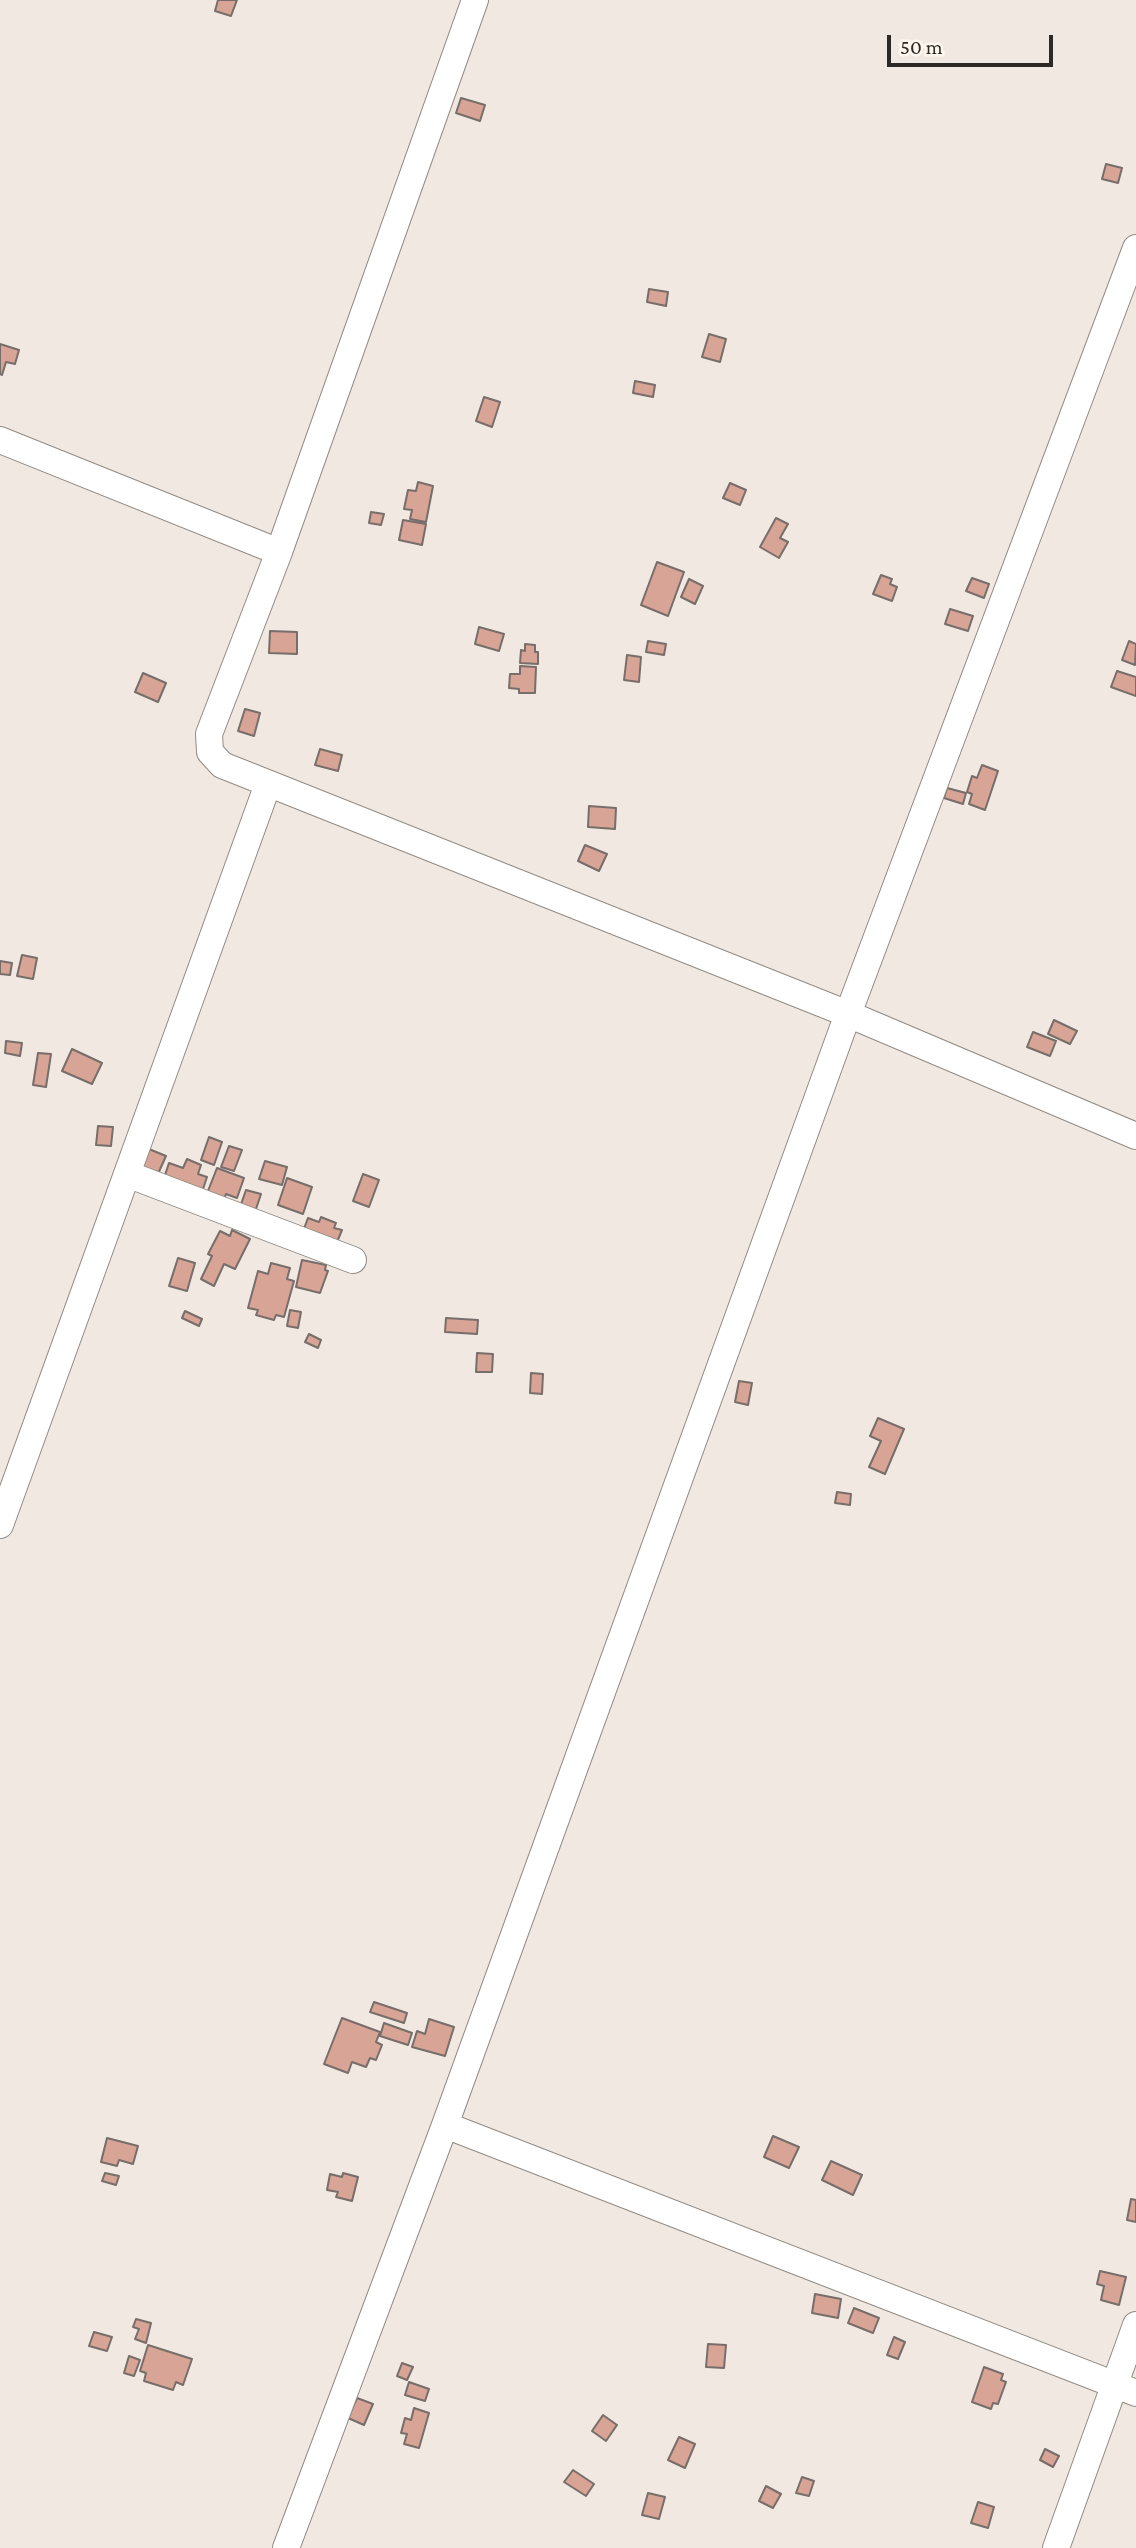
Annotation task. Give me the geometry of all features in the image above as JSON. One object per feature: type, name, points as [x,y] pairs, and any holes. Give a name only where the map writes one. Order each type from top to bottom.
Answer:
[{"type":"street","points":[[475,0],[279,552],[209,734],[210,752],[222,765],[848,1014],[1136,1136]]},
{"type":"street","points":[[286,2548],[444,2125],[848,1014],[1136,248]]},
{"type":"street","points":[[0,440],[279,552]]},
{"type":"street","points":[[0,1525],[268,784]]},
{"type":"street","points":[[127,1174],[354,1260]]},
{"type":"street","points":[[444,2125],[1126,2389]]},
{"type":"street","points":[[1056,2548],[1126,2389],[1136,2325]]},
{"type":"building","points":[[218,0],[237,0],[231,16],[215,11]]},
{"type":"building","points":[[461,98],[485,105],[480,121],[456,113]]},
{"type":"building","points":[[1106,164],[1122,168],[1118,183],[1102,179]]},
{"type":"building","points":[[649,289],[668,292],[666,306],[647,302]]},
{"type":"building","points":[[709,334],[726,339],[720,362],[702,357]]},
{"type":"building","points":[[0,344],[19,350],[15,364],[6,362],[2,375],[0,374]]},
{"type":"building","points":[[635,381],[655,385],[653,397],[633,393]]},
{"type":"building","points":[[484,397],[500,402],[492,427],[476,421]]},
{"type":"building","points":[[418,482],[433,486],[426,522],[410,519],[412,510],[404,509],[408,490],[416,491]]},
{"type":"building","points":[[730,483],[746,490],[740,505],[723,498]]},
{"type":"building","points":[[371,512],[384,514],[381,525],[369,523]]},
{"type":"building","points":[[776,518],[788,524],[780,538],[788,542],[779,558],[760,547]]},
{"type":"building","points":[[403,520],[426,524],[422,545],[399,540]]},
{"type":"building","points":[[657,562],[684,572],[668,616],[641,605]]},
{"type":"building","points":[[881,575],[892,579],[890,584],[897,587],[892,601],[873,594]]},
{"type":"building","points":[[972,578],[989,584],[984,598],[966,591]]},
{"type":"building","points":[[689,579],[703,586],[695,604],[681,597]]},
{"type":"building","points":[[950,609],[973,616],[968,631],[945,624]]},
{"type":"building","points":[[479,627],[504,634],[499,651],[475,644]]},
{"type":"building","points":[[270,631],[297,632],[297,654],[269,653]]},
{"type":"building","points":[[648,641],[666,644],[664,655],[646,652]]},
{"type":"building","points":[[1129,641],[1136,644],[1135,665],[1122,660]]},
{"type":"building","points":[[525,644],[535,645],[538,664],[520,663],[521,650],[525,651]]},
{"type":"building","points":[[627,655],[641,657],[639,682],[624,680]]},
{"type":"building","points":[[520,666],[536,667],[535,693],[519,693],[519,689],[509,688],[510,674],[520,674]]},
{"type":"building","points":[[1117,671],[1136,677],[1136,696],[1111,687]]},
{"type":"building","points":[[143,673],[166,683],[158,702],[135,692]]},
{"type":"building","points":[[245,709],[260,713],[254,736],[238,731]]},
{"type":"building","points":[[320,749],[342,755],[338,771],[315,765]]},
{"type":"building","points":[[982,765],[998,771],[985,810],[969,804],[972,794],[967,792],[972,776],[977,778]]},
{"type":"building","points":[[947,788],[966,793],[963,804],[944,798]]},
{"type":"building","points":[[589,806],[616,808],[615,829],[588,827]]},
{"type":"building","points":[[585,845],[607,854],[599,871],[578,861]]},
{"type":"building","points":[[22,955],[37,958],[33,979],[17,976]]},
{"type":"building","points":[[0,961],[12,963],[10,975],[0,974]]},
{"type":"building","points":[[1054,1020],[1077,1031],[1070,1044],[1048,1034]]},
{"type":"building","points":[[1033,1032],[1056,1041],[1050,1056],[1027,1047]]},
{"type":"building","points":[[6,1041],[22,1043],[20,1056],[5,1053]]},
{"type":"building","points":[[72,1049],[102,1063],[92,1084],[62,1071]]},
{"type":"building","points":[[38,1053],[51,1054],[46,1087],[33,1085]]},
{"type":"building","points":[[98,1126],[113,1127],[111,1146],[96,1145]]},
{"type":"building","points":[[209,1137],[222,1142],[214,1165],[201,1160]]},
{"type":"building","points":[[229,1146],[242,1150],[234,1171],[221,1167]]},
{"type":"building","points":[[144,1147],[166,1156],[157,1176],[135,1167]]},
{"type":"building","points":[[187,1159],[201,1165],[198,1174],[207,1177],[202,1192],[164,1178],[169,1163],[183,1168]]},
{"type":"building","points":[[265,1161],[287,1167],[282,1185],[259,1179]]},
{"type":"building","points":[[217,1168],[244,1178],[237,1198],[226,1194],[223,1202],[206,1196]]},
{"type":"building","points":[[363,1174],[379,1180],[369,1207],[353,1201]]},
{"type":"building","points":[[287,1178],[312,1187],[303,1214],[278,1205]]},
{"type":"building","points":[[246,1190],[261,1194],[255,1212],[240,1207]]},
{"type":"building","points":[[321,1217],[336,1223],[334,1228],[342,1230],[335,1247],[302,1234],[308,1218],[319,1222]]},
{"type":"building","points":[[232,1230],[250,1239],[235,1269],[224,1264],[214,1286],[201,1279],[212,1256],[208,1254],[220,1231],[230,1236]]},
{"type":"building","points":[[178,1258],[195,1263],[187,1291],[169,1286]]},
{"type":"building","points":[[302,1260],[326,1265],[325,1270],[328,1271],[320,1293],[296,1287]]},
{"type":"building","points":[[271,1263],[290,1268],[287,1279],[294,1281],[284,1317],[276,1315],[274,1320],[256,1315],[258,1310],[248,1308],[258,1271],[268,1274]]},
{"type":"building","points":[[290,1310],[301,1312],[298,1328],[287,1326]]},
{"type":"building","points":[[185,1311],[202,1319],[199,1326],[182,1318]]},
{"type":"building","points":[[446,1318],[478,1320],[477,1334],[445,1332]]},
{"type":"building","points":[[309,1334],[321,1340],[318,1348],[305,1342]]},
{"type":"building","points":[[477,1353],[493,1354],[492,1372],[476,1372]]},
{"type":"building","points":[[531,1373],[543,1374],[542,1394],[530,1393]]},
{"type":"building","points":[[739,1381],[752,1383],[748,1405],[735,1402]]},
{"type":"building","points":[[878,1418],[904,1429],[885,1474],[869,1467],[881,1441],[870,1436]]},
{"type":"building","points":[[837,1492],[851,1494],[850,1505],[835,1503]]},
{"type":"building","points":[[374,2002],[407,2013],[404,2023],[370,2012]]},
{"type":"building","points":[[342,2018],[380,2032],[376,2042],[382,2045],[376,2060],[370,2058],[366,2067],[352,2062],[348,2073],[324,2064]]},
{"type":"building","points":[[429,2019],[454,2027],[445,2056],[412,2047],[417,2031],[425,2034]]},
{"type":"building","points":[[384,2023],[412,2033],[408,2045],[380,2036]]},
{"type":"building","points":[[773,2136],[799,2147],[789,2168],[764,2157]]},
{"type":"building","points":[[107,2138],[138,2146],[133,2164],[119,2160],[117,2166],[101,2162]]},
{"type":"building","points":[[831,2161],[862,2175],[853,2195],[822,2180]]},
{"type":"building","points":[[105,2173],[119,2176],[116,2185],[102,2181]]},
{"type":"building","points":[[343,2173],[358,2177],[352,2201],[336,2197],[338,2192],[327,2190],[330,2174],[342,2177]]},
{"type":"building","points":[[1131,2199],[1136,2200],[1136,2222],[1127,2220]]},
{"type":"building","points":[[1100,2271],[1126,2277],[1119,2305],[1101,2300],[1104,2286],[1097,2284]]},
{"type":"building","points":[[815,2294],[841,2299],[838,2318],[812,2313]]},
{"type":"building","points":[[854,2308],[879,2318],[873,2333],[848,2323]]},
{"type":"building","points":[[136,2319],[151,2323],[146,2343],[135,2339],[139,2329],[133,2327]]},
{"type":"building","points":[[94,2332],[112,2337],[107,2351],[89,2346]]},
{"type":"building","points":[[894,2337],[905,2342],[898,2359],[887,2355]]},
{"type":"building","points":[[708,2344],[726,2345],[724,2368],[706,2367]]},
{"type":"building","points":[[148,2345],[192,2359],[183,2385],[176,2382],[173,2390],[144,2381],[146,2373],[140,2371]]},
{"type":"building","points":[[129,2356],[140,2360],[134,2376],[124,2373]]},
{"type":"building","points":[[402,2363],[413,2367],[407,2380],[397,2376]]},
{"type":"building","points":[[984,2367],[1003,2374],[1001,2380],[1006,2382],[998,2404],[993,2403],[991,2409],[972,2402]]},
{"type":"building","points":[[409,2382],[429,2389],[425,2401],[405,2395]]},
{"type":"building","points":[[357,2398],[373,2404],[364,2425],[348,2418]]},
{"type":"building","points":[[414,2408],[429,2413],[419,2448],[404,2444],[407,2434],[401,2433],[405,2418],[411,2420]]},
{"type":"building","points":[[603,2415],[617,2425],[606,2441],[592,2431]]},
{"type":"building","points":[[679,2437],[695,2444],[685,2468],[668,2460]]},
{"type":"building","points":[[1045,2449],[1059,2456],[1053,2467],[1040,2460]]},
{"type":"building","points":[[573,2470],[594,2484],[586,2496],[564,2482]]},
{"type":"building","points":[[802,2477],[814,2481],[809,2496],[796,2493]]},
{"type":"building","points":[[766,2486],[781,2494],[773,2508],[759,2501]]},
{"type":"building","points":[[648,2493],[665,2497],[659,2519],[642,2515]]},
{"type":"building","points":[[978,2502],[994,2507],[988,2528],[971,2523]]}]
